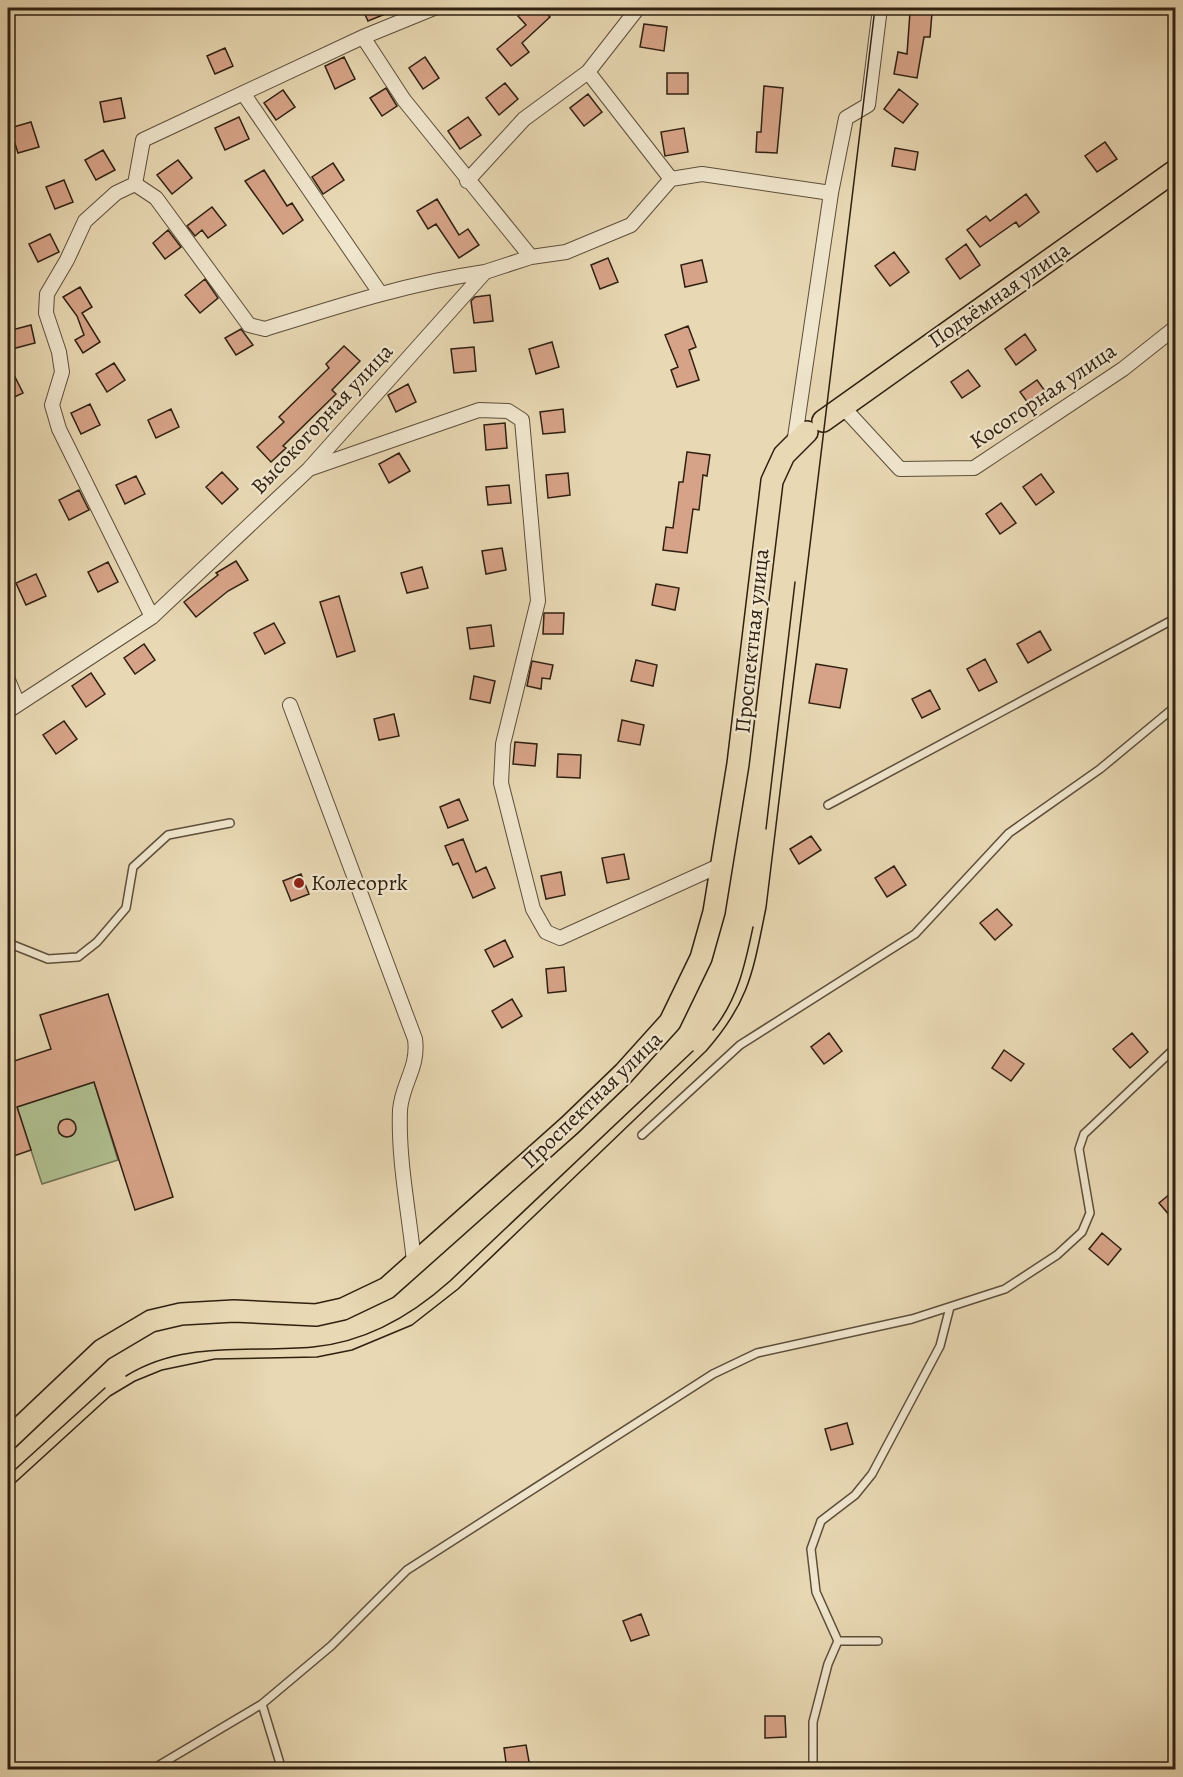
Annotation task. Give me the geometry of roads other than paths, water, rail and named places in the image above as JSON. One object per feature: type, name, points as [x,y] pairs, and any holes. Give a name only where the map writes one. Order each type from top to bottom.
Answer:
[{"type":"main road","name":"Подъёмная улица","points":[[808,433],[842,406],[1176,170]]},
{"type":"main road","name":"Проспектная улица","points":[[8,1439],[102,1350],[151,1321],[181,1314],[234,1311],[316,1315],[343,1309],[387,1288],[570,1125],[624,1074],[670,1023],[682,1001],[708,939],[723,864],[738,764],[768,504],[777,468],[784,455],[808,433]]},
{"type":"street","points":[[135,184],[142,140],[363,37],[434,8]]},
{"type":"street","points":[[467,181],[524,119],[588,72],[638,8]]},
{"type":"street","points":[[808,433],[831,193],[846,118],[868,105],[880,8]]},
{"type":"street","points":[[363,37],[404,100],[467,181],[531,257]]},
{"type":"street","points":[[588,72],[671,179]]},
{"type":"street","points":[[243,93],[380,293]]},
{"type":"street","points":[[135,184],[156,198],[249,325],[265,329],[380,293],[439,279],[485,272],[531,257],[566,252],[631,225],[671,179],[702,174],[831,193]]},
{"type":"street","points":[[135,184],[116,193],[85,221],[67,260],[47,294],[46,313],[59,352],[62,372],[52,405],[58,429],[152,617]]},
{"type":"street","name":"Высокогорная улица","points":[[13,708],[152,617],[309,469],[485,272]]},
{"type":"street","name":"Косогорная улица","points":[[842,406],[900,469],[974,468],[1123,369],[1176,327]]},
{"type":"street","points":[[309,469],[479,410],[508,411],[522,420],[538,601],[504,744],[501,783],[533,909],[546,932],[560,938],[723,864]]},
{"type":"street","points":[[8,680],[13,708]]},
{"type":"street","points":[[290,705],[415,1039],[417,1055],[401,1099],[400,1123],[414,1262]]},
{"type":"lane","points":[[828,805],[1176,618]]},
{"type":"lane","points":[[642,1135],[740,1045],[915,933],[1009,833],[1100,769],[1176,706]]},
{"type":"lane","points":[[8,943],[48,959],[78,957],[97,942],[126,908],[133,867],[168,835],[230,823]]},
{"type":"lane","points":[[151,1770],[262,1704],[331,1646],[407,1570],[712,1374],[757,1353],[912,1319],[1005,1289],[1057,1255],[1082,1232],[1090,1213],[1079,1149],[1084,1134],[1176,1047]]},
{"type":"lane","points":[[813,1770],[813,1722],[828,1664],[838,1641],[816,1592],[811,1549],[821,1521],[855,1495],[872,1474],[940,1346],[950,1307]]},
{"type":"lane","points":[[838,1641],[878,1641]]},
{"type":"lane","points":[[262,1704],[282,1770]]},
{"type":"tram line","points":[[8,1489],[110,1396],[135,1381],[162,1370],[215,1359],[317,1357],[352,1350],[412,1325],[458,1289],[706,1051],[732,1016],[748,984],[766,908],[875,8]]},
{"type":"tram line","points":[[766,829],[795,582]]},
{"type":"tram line","points":[[713,1030],[735,994],[753,927]]},
{"type":"tram line","points":[[126,1376],[170,1357],[194,1353],[333,1344],[369,1333],[403,1316],[450,1281],[693,1051]]},
{"type":"tram line","points":[[8,1476],[105,1388]]},
{"type":"place","name":"Колесоprk","points":[[299,883]]}]
